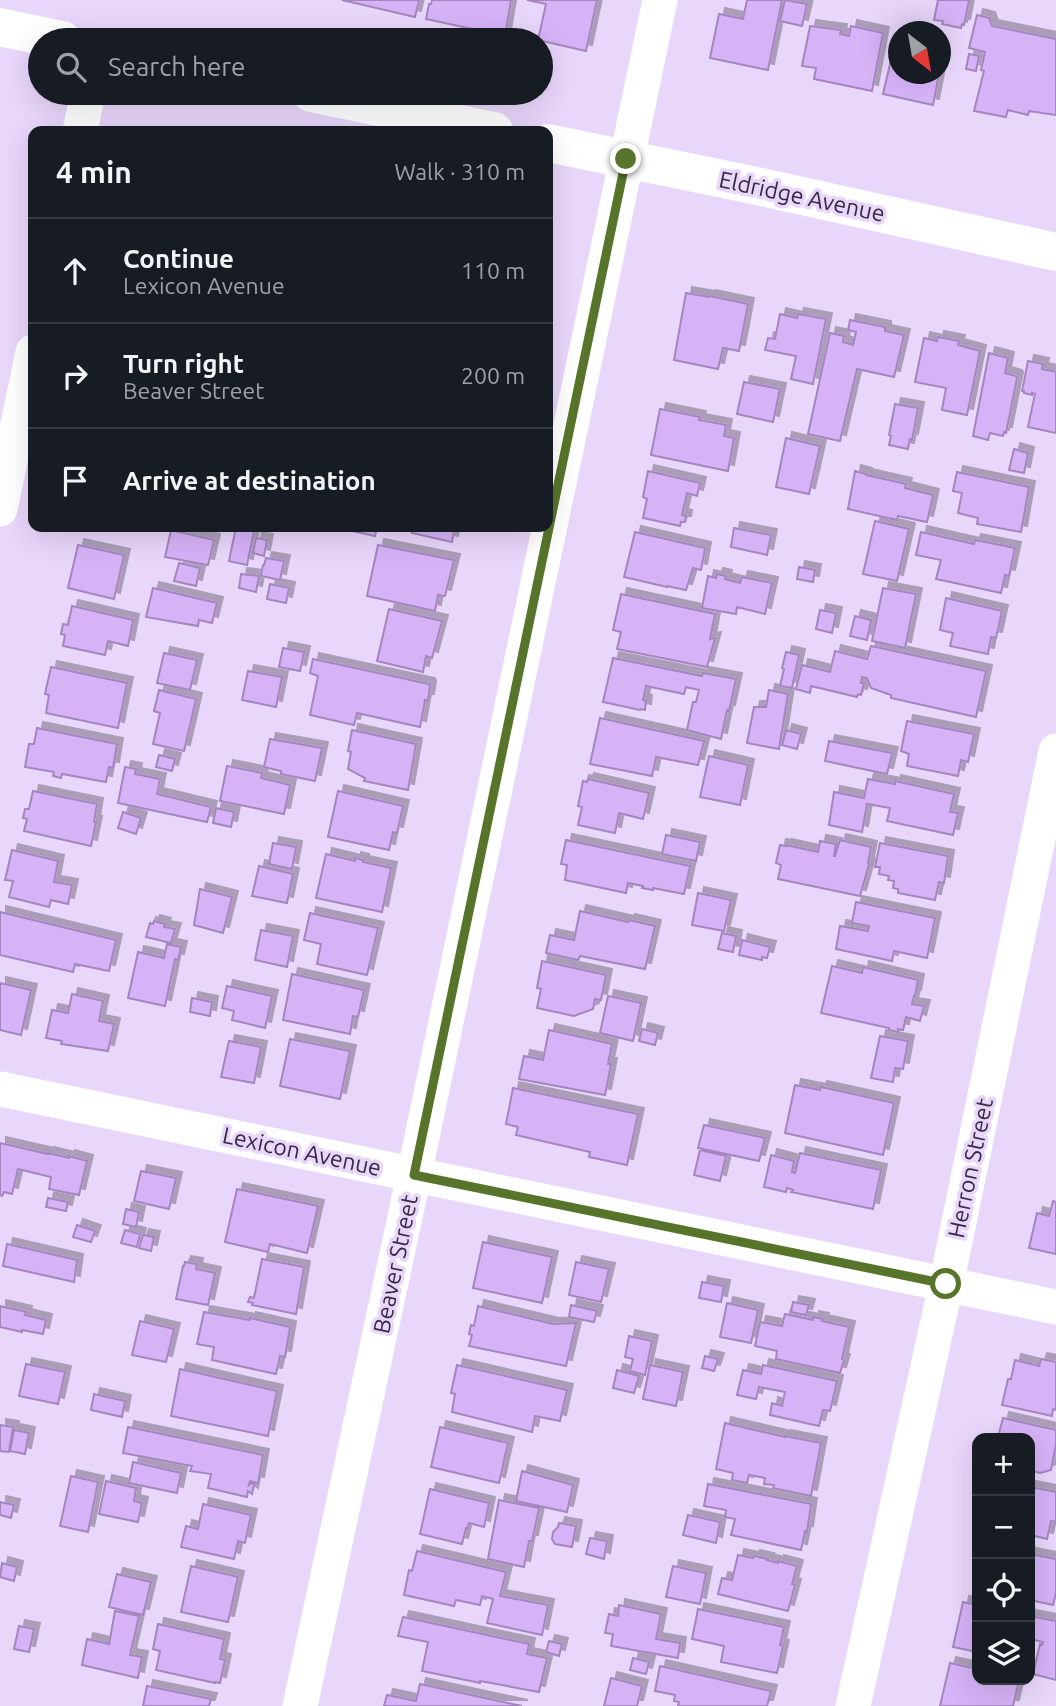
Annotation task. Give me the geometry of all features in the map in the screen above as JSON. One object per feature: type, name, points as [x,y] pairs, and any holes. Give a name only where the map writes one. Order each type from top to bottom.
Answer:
[{"type":"street","name":"Beaver Street","points":[[553,509],[660,0]]},
{"type":"street","points":[[0,27],[28,33]]},
{"type":"street","points":[[81,126],[85,105]]},
{"type":"street","points":[[369,105],[470,126]]},
{"type":"street","name":"Eldridge Avenue","points":[[553,144],[1056,252]]},
{"type":"street","points":[[0,509],[28,376]]},
{"type":"street","name":"Beaver Street","points":[[300,1706],[548,532]]},
{"type":"street","name":"Herron Street","points":[[853,1706],[946,1284],[1056,751]]},
{"type":"street","name":"Lexicon Avenue","points":[[0,1089],[1056,1307]]},
{"type":"building","points":[[342,0],[419,0],[415,17]]},
{"type":"building","points":[[432,0],[511,0],[506,28],[468,28],[426,19]]},
{"type":"building","points":[[527,0],[597,0],[586,51],[553,43],[553,28],[541,28],[546,4]]},
{"type":"building","points":[[747,0],[782,0],[768,70],[710,58],[719,14],[743,19]]},
{"type":"building","points":[[785,0],[807,4],[802,26],[780,21]]},
{"type":"building","points":[[938,0],[969,0],[961,28],[951,26],[951,21],[934,20]]},
{"type":"building","points":[[977,15],[989,18],[992,26],[1056,39],[1056,115],[1029,111],[1028,115],[1008,110],[1006,117],[974,111],[984,71],[981,70],[985,52],[969,48]]},
{"type":"building","points":[[810,26],[841,30],[840,34],[849,36],[851,26],[883,33],[872,91],[814,79],[816,68],[802,66]]},
{"type":"building","points":[[969,54],[979,56],[976,71],[966,69]]},
{"type":"building","points":[[888,73],[888,84],[937,84],[933,105],[883,94]]},
{"type":"building","points":[[686,293],[748,304],[739,351],[723,348],[718,369],[674,360]]},
{"type":"building","points":[[780,314],[797,318],[798,314],[826,319],[813,384],[791,379],[796,356],[765,350],[768,338],[775,339]]},
{"type":"building","points":[[850,320],[885,327],[885,331],[904,335],[894,377],[857,369],[840,441],[808,434],[830,333],[844,336],[843,342],[853,345],[856,332],[848,330]]},
{"type":"building","points":[[938,337],[959,341],[958,345],[980,351],[967,415],[942,410],[946,388],[915,382],[924,338],[937,341]]},
{"type":"building","points":[[989,353],[1008,358],[1005,373],[1017,378],[1006,433],[1004,432],[1003,436],[990,433],[988,440],[973,436]]},
{"type":"building","points":[[1028,361],[1043,364],[1042,369],[1056,372],[1056,433],[1028,427],[1035,394],[1022,391]]},
{"type":"building","points":[[744,382],[780,389],[773,422],[737,414]]},
{"type":"building","points":[[895,404],[918,408],[908,449],[889,445]]},
{"type":"building","points":[[660,409],[726,425],[724,436],[734,438],[728,471],[651,455]]},
{"type":"building","points":[[786,438],[820,446],[809,494],[776,487]]},
{"type":"building","points":[[1014,449],[1028,453],[1024,473],[1009,470]]},
{"type":"building","points":[[648,471],[700,483],[697,496],[687,493],[682,515],[686,516],[685,522],[681,522],[680,526],[643,518],[647,499],[643,497]]},
{"type":"building","points":[[855,471],[906,484],[905,488],[933,495],[927,522],[898,516],[897,520],[848,509]]},
{"type":"building","points":[[957,472],[1029,487],[1021,532],[977,524],[978,518],[958,513],[962,493],[953,491]]},
{"type":"building","points":[[875,521],[909,529],[897,581],[863,574]]},
{"type":"building","points":[[734,528],[771,535],[767,555],[731,547]]},
{"type":"building","points":[[171,532],[214,540],[208,565],[165,557]]},
{"type":"building","points":[[235,532],[254,532],[247,565],[229,561]]},
{"type":"building","points":[[357,532],[376,532],[375,536]]},
{"type":"building","points":[[412,532],[454,532],[452,542]]},
{"type":"building","points":[[635,532],[705,548],[701,570],[693,568],[686,590],[624,577]]},
{"type":"building","points":[[921,532],[974,544],[975,540],[1015,548],[1009,576],[1005,575],[1001,593],[936,579],[941,560],[916,555]]},
{"type":"building","points":[[256,538],[267,540],[264,556],[253,553]]},
{"type":"building","points":[[78,545],[124,555],[114,599],[68,588]]},
{"type":"building","points":[[378,545],[454,560],[445,596],[438,595],[435,611],[367,596]]},
{"type":"building","points":[[266,558],[284,561],[280,580],[261,575]]},
{"type":"building","points":[[179,563],[200,568],[196,586],[174,581]]},
{"type":"building","points":[[799,567],[815,570],[813,582],[797,579]]},
{"type":"building","points":[[241,574],[259,576],[256,592],[239,588]]},
{"type":"building","points":[[717,574],[740,583],[742,577],[772,583],[765,614],[737,607],[736,614],[702,608],[708,576],[716,578]]},
{"type":"building","points":[[270,584],[289,588],[286,603],[267,599]]},
{"type":"building","points":[[153,588],[217,603],[212,623],[199,620],[198,626],[146,617]]},
{"type":"building","points":[[883,588],[916,594],[905,648],[872,641]]},
{"type":"building","points":[[621,594],[715,614],[710,639],[715,638],[707,667],[617,649],[621,632],[613,630]]},
{"type":"building","points":[[946,598],[1002,611],[996,638],[991,637],[988,654],[950,646],[953,633],[940,630]]},
{"type":"building","points":[[72,606],[133,620],[128,646],[108,641],[105,655],[63,646],[63,624],[68,625]]},
{"type":"building","points":[[389,609],[442,621],[432,658],[426,656],[423,672],[377,661]]},
{"type":"building","points":[[820,610],[836,613],[832,633],[816,629]]},
{"type":"building","points":[[855,616],[871,620],[867,640],[850,636]]},
{"type":"building","points":[[871,646],[986,671],[976,717],[891,698],[891,695],[871,688],[867,678],[862,677],[861,683],[864,683],[861,695],[858,694],[857,697],[811,686],[810,693],[796,689],[802,665],[830,672],[835,651],[867,659]]},
{"type":"building","points":[[283,648],[304,652],[300,671],[279,667]]},
{"type":"building","points":[[786,652],[799,655],[792,688],[780,686]]},
{"type":"building","points":[[164,653],[197,660],[190,690],[157,683]]},
{"type":"building","points":[[613,658],[702,676],[703,673],[736,679],[721,739],[687,730],[693,702],[696,702],[699,690],[686,687],[684,694],[646,686],[643,700],[646,701],[645,710],[603,702]]},
{"type":"building","points":[[313,659],[429,684],[428,700],[425,700],[420,727],[357,713],[354,725],[310,715],[318,676],[310,673]]},
{"type":"building","points":[[51,667],[127,683],[118,728],[46,713],[49,695],[45,694]]},
{"type":"building","points":[[248,671],[282,677],[276,707],[242,700]]},
{"type":"building","points":[[159,690],[196,699],[184,751],[153,744],[160,713],[154,711]]},
{"type":"building","points":[[769,690],[788,694],[779,749],[747,743],[754,707],[766,707]]},
{"type":"building","points":[[600,718],[704,741],[698,765],[656,757],[652,776],[590,764]]},
{"type":"building","points":[[907,721],[974,734],[968,762],[961,760],[958,776],[907,766],[909,754],[901,751]]},
{"type":"building","points":[[37,728],[117,744],[113,768],[109,767],[106,782],[62,774],[61,778],[53,776],[54,772],[25,767],[29,744],[34,744]]},
{"type":"building","points":[[352,730],[416,744],[408,790],[364,781],[365,778],[348,769]]},
{"type":"building","points":[[786,730],[801,734],[797,749],[782,745]]},
{"type":"building","points":[[270,739],[322,748],[315,781],[281,774],[281,771],[264,767]]},
{"type":"building","points":[[829,741],[892,753],[887,774],[825,761]]},
{"type":"building","points":[[159,755],[175,759],[172,771],[156,767]]},
{"type":"building","points":[[709,756],[748,765],[740,805],[700,797]]},
{"type":"building","points":[[227,766],[262,773],[261,778],[290,785],[284,814],[220,801]]},
{"type":"building","points":[[125,767],[136,769],[135,774],[160,779],[157,794],[211,807],[207,822],[118,803]]},
{"type":"building","points":[[588,779],[649,793],[643,819],[619,813],[615,833],[578,825],[582,807],[578,806],[583,781],[587,782]]},
{"type":"building","points":[[868,779],[895,784],[895,781],[954,794],[950,812],[958,813],[953,835],[887,821],[890,808],[867,804],[862,832],[829,825],[834,792],[864,798]]},
{"type":"building","points":[[33,791],[97,804],[91,846],[24,831],[27,819],[23,818],[25,809],[29,809]]},
{"type":"building","points":[[338,791],[403,806],[397,833],[393,832],[389,850],[328,837]]},
{"type":"building","points":[[216,808],[234,812],[231,827],[213,823]]},
{"type":"building","points":[[123,812],[141,818],[136,834],[118,828]]},
{"type":"building","points":[[666,835],[700,842],[696,861],[662,854]]},
{"type":"building","points":[[566,840],[690,866],[684,894],[642,888],[643,886],[628,883],[626,893],[565,880],[567,865],[561,864]]},
{"type":"building","points":[[840,840],[871,847],[860,896],[778,879],[781,865],[776,863],[780,845],[818,852],[820,841],[836,844],[835,856]]},
{"type":"building","points":[[273,843],[296,847],[292,869],[269,864]]},
{"type":"building","points":[[880,843],[948,856],[944,883],[939,882],[935,900],[898,893],[898,889],[893,888],[894,881],[888,880],[889,876],[879,874],[880,867],[875,867]]},
{"type":"building","points":[[12,850],[58,861],[54,882],[72,885],[68,904],[51,900],[49,907],[9,897],[13,881],[5,880]]},
{"type":"building","points":[[326,854],[355,861],[355,858],[391,868],[382,912],[316,898]]},
{"type":"building","points":[[259,866],[293,874],[287,903],[252,896]]},
{"type":"building","points":[[200,889],[232,897],[223,933],[194,925]]},
{"type":"building","points":[[698,893],[731,900],[724,931],[692,925]]},
{"type":"building","points":[[856,902],[935,918],[927,958],[894,951],[892,961],[836,949],[840,926],[868,931],[869,926],[852,923]]},
{"type":"building","points":[[580,911],[655,926],[645,969],[580,956],[578,960],[546,953],[550,935],[574,940]]},
{"type":"building","points":[[0,912],[116,940],[109,971],[75,964],[73,972],[0,955]]},
{"type":"building","points":[[310,913],[378,928],[367,975],[317,964],[321,944],[304,940]]},
{"type":"building","points":[[154,921],[175,929],[171,943],[146,937],[150,923],[153,924]]},
{"type":"building","points":[[261,930],[293,936],[287,967],[255,960]]},
{"type":"building","points":[[722,933],[736,936],[733,952],[718,949]]},
{"type":"building","points":[[742,940],[770,947],[767,958],[762,957],[762,960],[739,955]]},
{"type":"building","points":[[167,944],[181,947],[178,960],[175,959],[165,1006],[128,998],[138,952],[164,958]]},
{"type":"building","points":[[542,961],[606,975],[601,1000],[595,999],[593,1009],[574,1016],[537,1008],[541,989],[537,988]]},
{"type":"building","points":[[832,966],[862,973],[863,967],[918,980],[912,1004],[924,1006],[920,1021],[906,1017],[903,1030],[898,1029],[898,1032],[821,1013]]},
{"type":"building","points":[[292,974],[364,990],[358,1017],[353,1016],[350,1034],[283,1020]]},
{"type":"building","points":[[0,983],[31,990],[21,1035],[0,1030]]},
{"type":"building","points":[[227,986],[272,996],[265,1028],[232,1020],[234,1011],[222,1008]]},
{"type":"building","points":[[72,994],[103,1001],[99,1021],[114,1024],[108,1051],[61,1044],[62,1041],[46,1038],[52,1010],[68,1013]]},
{"type":"building","points":[[608,996],[641,1003],[633,1041],[600,1033]]},
{"type":"building","points":[[192,998],[212,1002],[210,1016],[190,1012]]},
{"type":"building","points":[[642,1029],[658,1033],[655,1045],[639,1041]]},
{"type":"building","points":[[549,1030],[612,1044],[605,1095],[519,1079],[524,1056],[543,1060]]},
{"type":"building","points":[[880,1036],[908,1041],[903,1069],[895,1068],[893,1082],[871,1078]]},
{"type":"building","points":[[290,1039],[350,1051],[340,1099],[280,1086]]},
{"type":"building","points":[[229,1041],[261,1047],[254,1083],[221,1077]]},
{"type":"building","points":[[795,1085],[820,1090],[821,1087],[894,1103],[883,1155],[785,1133]]},
{"type":"building","points":[[513,1088],[638,1114],[627,1165],[589,1157],[590,1152],[516,1135],[518,1127],[506,1124]]},
{"type":"building","points":[[704,1125],[765,1138],[759,1161],[698,1148]]},
{"type":"building","points":[[0,1143],[87,1161],[79,1195],[49,1189],[51,1177],[18,1169],[12,1194],[4,1192],[0,1195]]},
{"type":"building","points":[[700,1150],[726,1156],[720,1181],[694,1175]]},
{"type":"building","points":[[800,1153],[881,1170],[873,1209],[791,1192],[793,1190],[787,1188],[786,1192],[764,1187],[771,1155],[794,1161],[792,1172],[795,1173]]},
{"type":"building","points":[[141,1171],[176,1178],[169,1209],[134,1201]]},
{"type":"building","points":[[237,1189],[318,1206],[307,1253],[270,1244],[268,1252],[225,1242]]},
{"type":"building","points":[[48,1198],[68,1202],[66,1211],[46,1207]]},
{"type":"building","points":[[1053,1201],[1056,1202],[1056,1254],[1029,1248],[1037,1213],[1049,1216]]},
{"type":"building","points":[[126,1209],[139,1212],[136,1227],[123,1224]]},
{"type":"building","points":[[77,1225],[95,1231],[91,1242],[73,1237]]},
{"type":"building","points":[[125,1230],[140,1234],[137,1247],[121,1243]]},
{"type":"building","points":[[143,1235],[154,1237],[151,1251],[139,1248]]},
{"type":"building","points":[[483,1242],[552,1257],[542,1303],[473,1288]]},
{"type":"building","points":[[7,1244],[77,1260],[74,1282],[3,1266]]},
{"type":"building","points":[[262,1259],[304,1267],[296,1314],[248,1302],[250,1297],[254,1298]]},
{"type":"building","points":[[185,1262],[197,1264],[196,1269],[215,1273],[208,1305],[176,1299]]},
{"type":"building","points":[[576,1262],[609,1269],[601,1302],[569,1295]]},
{"type":"building","points":[[702,1282],[724,1286],[721,1302],[699,1298]]},
{"type":"building","points":[[793,1302],[809,1305],[806,1315],[791,1312]]},
{"type":"building","points":[[727,1303],[758,1310],[751,1343],[720,1337]]},
{"type":"building","points":[[571,1305],[597,1311],[594,1322],[569,1317]]},
{"type":"building","points":[[0,1306],[46,1320],[43,1334],[0,1327]]},
{"type":"building","points":[[478,1306],[553,1324],[576,1323],[566,1366],[469,1346],[471,1325],[474,1326]]},
{"type":"building","points":[[204,1312],[290,1327],[285,1357],[280,1356],[276,1374],[212,1360],[214,1347],[197,1344]]},
{"type":"building","points":[[785,1314],[813,1320],[813,1317],[823,1319],[822,1321],[849,1327],[840,1373],[776,1359],[777,1351],[755,1346],[760,1322],[782,1326]]},
{"type":"building","points":[[140,1321],[174,1329],[166,1362],[132,1355]]},
{"type":"building","points":[[629,1336],[652,1341],[645,1375],[630,1371],[633,1359],[625,1357]]},
{"type":"building","points":[[705,1356],[718,1359],[714,1371],[702,1368]]},
{"type":"building","points":[[1041,1359],[1056,1362],[1056,1410],[1053,1409],[1052,1416],[1002,1405],[1015,1360],[1039,1366]]},
{"type":"building","points":[[26,1364],[65,1372],[58,1404],[19,1396]]},
{"type":"building","points":[[457,1365],[567,1390],[560,1421],[535,1416],[532,1432],[452,1412],[455,1394],[451,1393]]},
{"type":"building","points":[[650,1365],[683,1372],[676,1406],[643,1399]]},
{"type":"building","points":[[763,1365],[837,1381],[830,1411],[823,1410],[819,1426],[770,1415],[772,1403],[782,1406],[785,1392],[759,1387],[756,1399],[737,1395],[743,1370],[761,1374]]},
{"type":"building","points":[[180,1369],[277,1391],[268,1436],[171,1416]]},
{"type":"building","points":[[617,1370],[639,1376],[634,1393],[613,1388]]},
{"type":"building","points":[[94,1394],[125,1401],[122,1417],[91,1410]]},
{"type":"building","points":[[1003,1418],[1056,1430],[1051,1470],[1035,1472],[1035,1433],[999,1433]]},
{"type":"building","points":[[725,1423],[821,1443],[811,1496],[773,1488],[774,1485],[764,1484],[765,1478],[749,1475],[747,1483],[732,1480],[733,1473],[716,1469]]},
{"type":"building","points":[[0,1425],[13,1427],[9,1452],[0,1451]]},
{"type":"building","points":[[128,1427],[263,1455],[258,1483],[250,1481],[249,1485],[254,1484],[252,1494],[248,1491],[247,1497],[208,1488],[211,1474],[190,1471],[192,1466],[123,1453]]},
{"type":"building","points":[[440,1427],[508,1443],[499,1483],[431,1467]]},
{"type":"building","points":[[14,1430],[29,1433],[25,1454],[10,1451]]},
{"type":"building","points":[[133,1462],[181,1473],[177,1493],[129,1483]]},
{"type":"building","points":[[522,1471],[573,1485],[567,1512],[516,1501]]},
{"type":"building","points":[[71,1476],[98,1482],[88,1532],[60,1526]]},
{"type":"building","points":[[106,1481],[136,1488],[134,1501],[142,1503],[138,1522],[99,1514]]},
{"type":"building","points":[[708,1484],[811,1504],[801,1550],[731,1535],[735,1519],[725,1517],[726,1510],[704,1506]]},
{"type":"building","points":[[1035,1488],[1056,1492],[1056,1522],[1051,1521],[1047,1539],[1035,1536]]},
{"type":"building","points":[[430,1489],[489,1503],[484,1527],[469,1523],[462,1544],[420,1534]]},
{"type":"building","points":[[499,1500],[539,1508],[524,1567],[488,1559]]},
{"type":"building","points":[[0,1502],[14,1505],[11,1518],[0,1515]]},
{"type":"building","points":[[203,1504],[251,1515],[245,1543],[238,1541],[234,1559],[181,1547],[186,1526],[198,1529]]},
{"type":"building","points":[[688,1515],[720,1522],[716,1543],[683,1535]]},
{"type":"building","points":[[559,1523],[576,1526],[572,1547],[555,1544],[552,1539]]},
{"type":"building","points":[[590,1538],[607,1541],[604,1559],[586,1554]]},
{"type":"building","points":[[417,1551],[506,1572],[500,1596],[548,1605],[542,1635],[487,1623],[493,1599],[482,1596],[480,1605],[456,1600],[454,1606],[404,1595],[409,1570],[412,1571]]},
{"type":"building","points":[[738,1555],[797,1566],[788,1611],[718,1594],[722,1578],[732,1580]]},
{"type":"building","points":[[1035,1555],[1056,1559],[1056,1593],[1053,1605],[1035,1601]]},
{"type":"building","points":[[2,1563],[17,1567],[14,1581],[0,1577]]},
{"type":"building","points":[[191,1566],[238,1577],[228,1622],[181,1612]]},
{"type":"building","points":[[673,1566],[706,1573],[700,1604],[666,1597]]},
{"type":"building","points":[[117,1574],[151,1582],[143,1615],[109,1607]]},
{"type":"building","points":[[963,1602],[972,1604],[972,1651],[953,1647]]},
{"type":"building","points":[[619,1605],[661,1614],[656,1639],[680,1643],[678,1658],[611,1646],[613,1634],[605,1633],[609,1614],[618,1616]]},
{"type":"building","points":[[698,1609],[784,1627],[777,1673],[721,1662],[724,1646],[692,1639]]},
{"type":"building","points":[[115,1611],[139,1616],[130,1655],[142,1657],[138,1678],[82,1665],[87,1639],[109,1644]]},
{"type":"building","points":[[403,1617],[529,1644],[527,1654],[547,1658],[539,1692],[422,1671],[428,1642],[398,1636]]},
{"type":"building","points":[[1035,1617],[1056,1621],[1056,1680],[1035,1675],[1040,1644],[1043,1642],[1035,1640]]},
{"type":"building","points":[[158,1624],[224,1639],[220,1659],[225,1660],[220,1683],[156,1670],[160,1651],[153,1649]]},
{"type":"building","points":[[19,1626],[34,1629],[29,1652],[14,1649]]},
{"type":"building","points":[[549,1641],[562,1644],[559,1656],[546,1652]]},
{"type":"building","points":[[633,1658],[649,1662],[646,1674],[630,1670]]},
{"type":"building","points":[[950,1663],[972,1668],[972,1685],[1018,1685],[1013,1706],[940,1706]]},
{"type":"building","points":[[660,1666],[771,1691],[767,1706],[678,1706],[679,1702],[674,1701],[675,1695],[655,1691]]},
{"type":"building","points":[[611,1678],[642,1686],[637,1706],[604,1706]]},
{"type":"building","points":[[420,1684],[522,1706],[384,1706],[387,1695],[416,1701]]},
{"type":"building","points":[[147,1686],[211,1699],[209,1706],[143,1706]]},
{"type":"route","points":[[626,159],[414,1175],[946,1284]]}]
